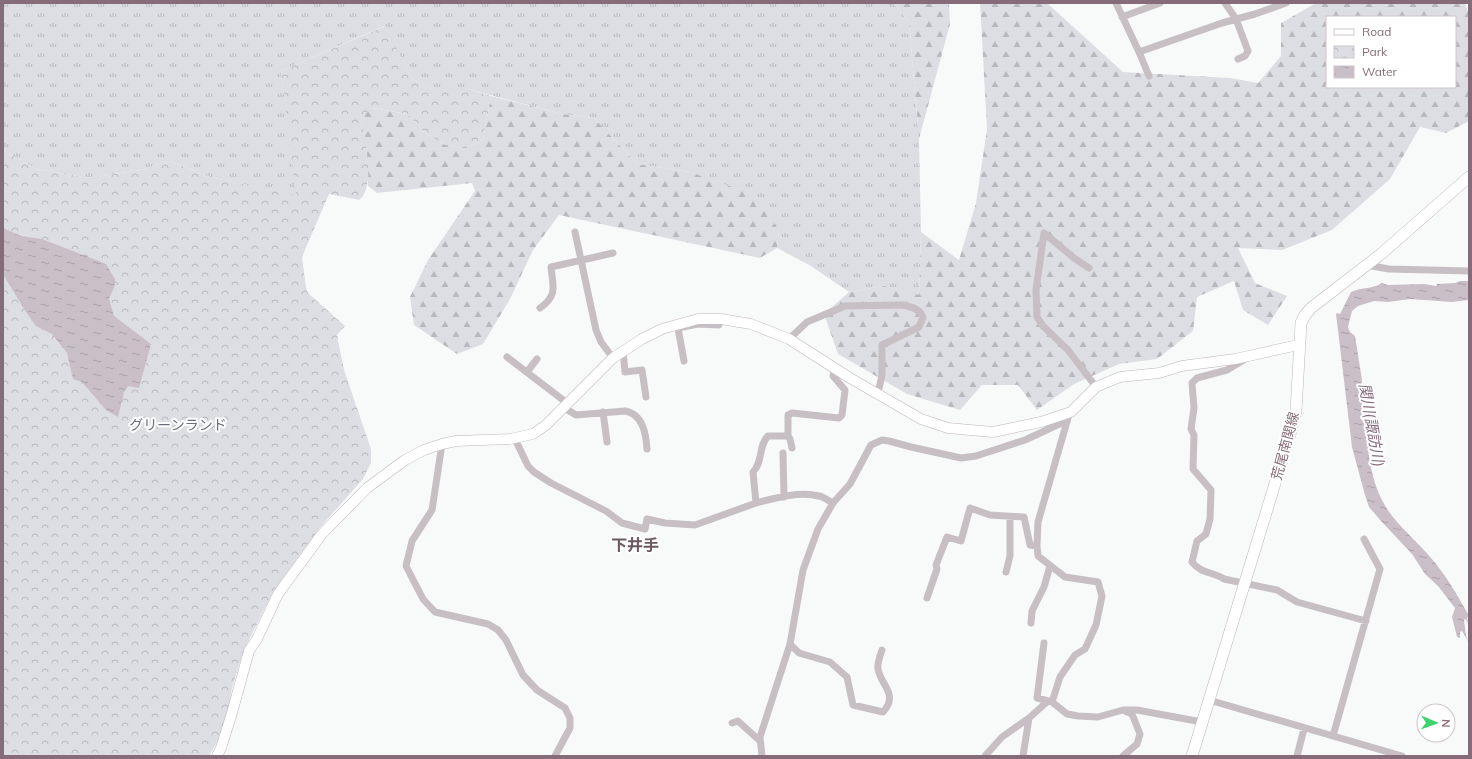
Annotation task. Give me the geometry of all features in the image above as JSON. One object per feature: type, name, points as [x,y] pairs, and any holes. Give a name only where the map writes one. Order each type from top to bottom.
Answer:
[{"type":"main road","name":"荒尾南関線","points":[[1192,756],[1291,431],[1296,411],[1298,345],[1301,323],[1311,308],[1367,265],[1469,178]]},
{"type":"street","points":[[1116,3],[1149,76]]},
{"type":"street","points":[[1122,17],[1160,3]]},
{"type":"street","points":[[1225,3],[1236,19],[1248,51],[1246,56],[1238,58]]},
{"type":"street","points":[[1139,52],[1286,3]]},
{"type":"street","points":[[575,232],[596,330],[601,342],[613,358]]},
{"type":"street","points":[[1090,268],[1074,258],[1044,233],[1036,290],[1037,318],[1043,326],[1068,350],[1096,387]]},
{"type":"street","points":[[540,308],[552,298],[553,291],[551,267],[613,253]]},
{"type":"street","points":[[1367,265],[1389,269],[1469,271]]},
{"type":"street","points":[[789,339],[807,322],[845,306],[903,305],[920,312],[923,317],[919,327],[882,345],[882,375],[878,394]]},
{"type":"street","points":[[216,756],[221,748],[232,713],[249,651],[257,638],[266,616],[278,594],[322,534],[367,488],[405,460],[442,444],[456,441],[515,439],[533,434],[546,425],[613,358],[662,329],[698,319],[721,319],[751,324],[789,339],[921,419],[948,428],[993,432],[1068,416]]},
{"type":"street","points":[[684,361],[678,328],[698,324],[719,325],[721,319]]},
{"type":"street","points":[[764,755],[760,737],[790,644],[804,570],[818,528],[833,503],[850,484],[871,445],[876,442],[889,441],[911,448],[962,458],[976,456],[1025,440],[1068,416],[1096,387],[1120,377],[1159,373],[1182,366],[1251,355],[1298,345]]},
{"type":"street","points":[[623,351],[625,372],[642,370],[646,397]]},
{"type":"street","points":[[1251,355],[1227,370],[1197,378],[1192,382],[1194,408],[1191,429],[1194,435],[1193,469],[1211,490],[1210,519],[1206,534],[1197,541],[1192,562],[1202,571],[1244,584],[1277,590],[1297,602],[1366,621]]},
{"type":"street","points":[[507,357],[527,372],[576,415],[625,411],[636,416],[646,432],[647,449]]},
{"type":"street","points":[[527,372],[537,359]]},
{"type":"street","points":[[792,448],[788,436],[788,415],[792,413],[839,418],[842,415],[844,390],[833,376],[836,368]]},
{"type":"street","points":[[603,412],[607,442]]},
{"type":"street","points":[[985,756],[1002,737],[1049,702],[1060,677],[1075,655],[1085,649],[1096,625],[1102,596],[1098,582],[1065,578],[1050,566],[1046,560],[1038,556],[1038,522],[1068,416]]},
{"type":"street","points":[[756,503],[753,472],[758,468],[763,441],[768,436],[788,436]]},
{"type":"street","points":[[515,439],[528,466],[534,472],[551,483],[606,511],[622,523],[632,527],[645,529],[647,519],[665,523],[695,525],[756,503],[784,497],[818,496],[833,503]]},
{"type":"street","points":[[442,444],[432,510],[412,541],[406,566],[423,599],[435,612],[488,624],[498,630],[506,640],[523,675],[537,690],[565,708],[570,718],[570,728],[555,756]]},
{"type":"street","points":[[783,453],[784,497]]},
{"type":"street","points":[[927,598],[937,569],[936,565],[947,537],[960,541],[970,508],[990,515],[1024,517],[1030,545],[1037,546]]},
{"type":"street","points":[[1006,572],[1010,556],[1010,516]]},
{"type":"street","points":[[1333,736],[1380,569],[1364,539]]},
{"type":"street","points":[[1030,623],[1032,611],[1044,587],[1050,566]]},
{"type":"street","points":[[1044,643],[1037,698],[1049,702],[1067,714],[1098,717],[1123,710],[1137,710],[1202,722]]},
{"type":"street","points":[[790,644],[799,653],[830,662],[847,677],[853,705],[883,712],[888,704],[889,694],[878,669],[882,650]]},
{"type":"street","points":[[1209,700],[1304,729],[1402,756]]},
{"type":"street","points":[[1123,710],[1132,714],[1140,734],[1137,744],[1123,756]]},
{"type":"street","points":[[1023,756],[1029,718]]},
{"type":"street","points":[[732,723],[738,721],[760,741]]},
{"type":"street","points":[[1297,756],[1304,729]]},
{"type":"green space","points":[[3,3],[893,3],[909,22],[919,139],[921,232],[919,296],[884,286],[849,292],[811,266],[777,248],[779,231],[690,172],[637,164],[594,118],[562,114],[467,89],[432,89],[412,79],[384,26],[281,71],[297,196],[210,177],[169,161],[141,170],[88,178],[37,169],[3,150]]},
{"type":"green space","points":[[893,3],[949,3],[950,24],[919,139],[909,22]]},
{"type":"green space","points":[[980,3],[1047,3],[1123,72],[1230,78],[1258,83],[1281,56],[1281,23],[1316,3],[1465,3],[1469,15],[1469,121],[1446,133],[1420,127],[1390,179],[1332,230],[1282,250],[1238,248],[1255,283],[1287,296],[1268,325],[1243,310],[1234,281],[1197,297],[1193,331],[1157,359],[1119,364],[1074,384],[1037,410],[1018,385],[982,385],[960,410],[907,394],[838,354],[824,314],[849,292],[884,286],[919,295],[921,232],[959,260],[976,203],[987,129]]},
{"type":"green space","name":"グリーンランド","points":[[385,26],[412,79],[432,89],[467,89],[491,96],[483,139],[465,149],[443,144],[424,132],[408,114],[373,108],[361,117],[368,161],[367,184],[364,193],[359,200],[329,194],[302,257],[308,293],[345,326],[337,335],[344,370],[371,449],[371,463],[363,479],[318,530],[273,592],[243,652],[232,688],[227,718],[219,739],[209,756],[3,756],[3,150],[37,169],[88,178],[141,170],[169,161],[210,177],[296,195],[281,71]]},
{"type":"green space","points":[[491,96],[562,114],[594,118],[637,164],[690,172],[749,193],[765,210],[779,231],[777,248],[760,258],[559,215],[533,250],[510,299],[483,344],[457,354],[414,325],[410,297],[428,260],[475,191],[472,183],[377,193],[368,186],[368,165],[361,117],[372,108],[408,114],[424,132],[443,144],[465,149],[483,139]]},
{"type":"water","points":[[3,228],[21,236],[42,239],[106,264],[115,279],[115,285],[109,299],[114,316],[151,344],[139,388],[128,386],[124,392],[118,417],[106,410],[82,382],[73,379],[67,353],[52,334],[36,326],[24,309],[3,274]]},
{"type":"water","points":[[1460,281],[1469,281],[1469,300],[1452,302],[1410,299],[1388,302],[1374,301],[1358,306],[1352,311],[1348,327],[1350,332],[1355,336],[1362,380],[1360,390],[1370,460],[1377,487],[1386,508],[1425,551],[1456,593],[1469,616],[1467,618],[1468,622],[1466,619],[1464,620],[1466,636],[1469,643],[1462,631],[1460,632],[1460,638],[1457,637],[1452,617],[1455,608],[1438,586],[1425,574],[1412,554],[1369,507],[1352,447],[1336,314],[1340,314],[1351,292],[1359,289],[1382,283],[1388,285],[1424,284],[1436,286],[1437,284],[1455,283]]},
{"type":"district","name":"下井手","points":[[635,545]]},
{"type":"water label","name":"関川(諏訪川)","points":[[1372,425]]}]
